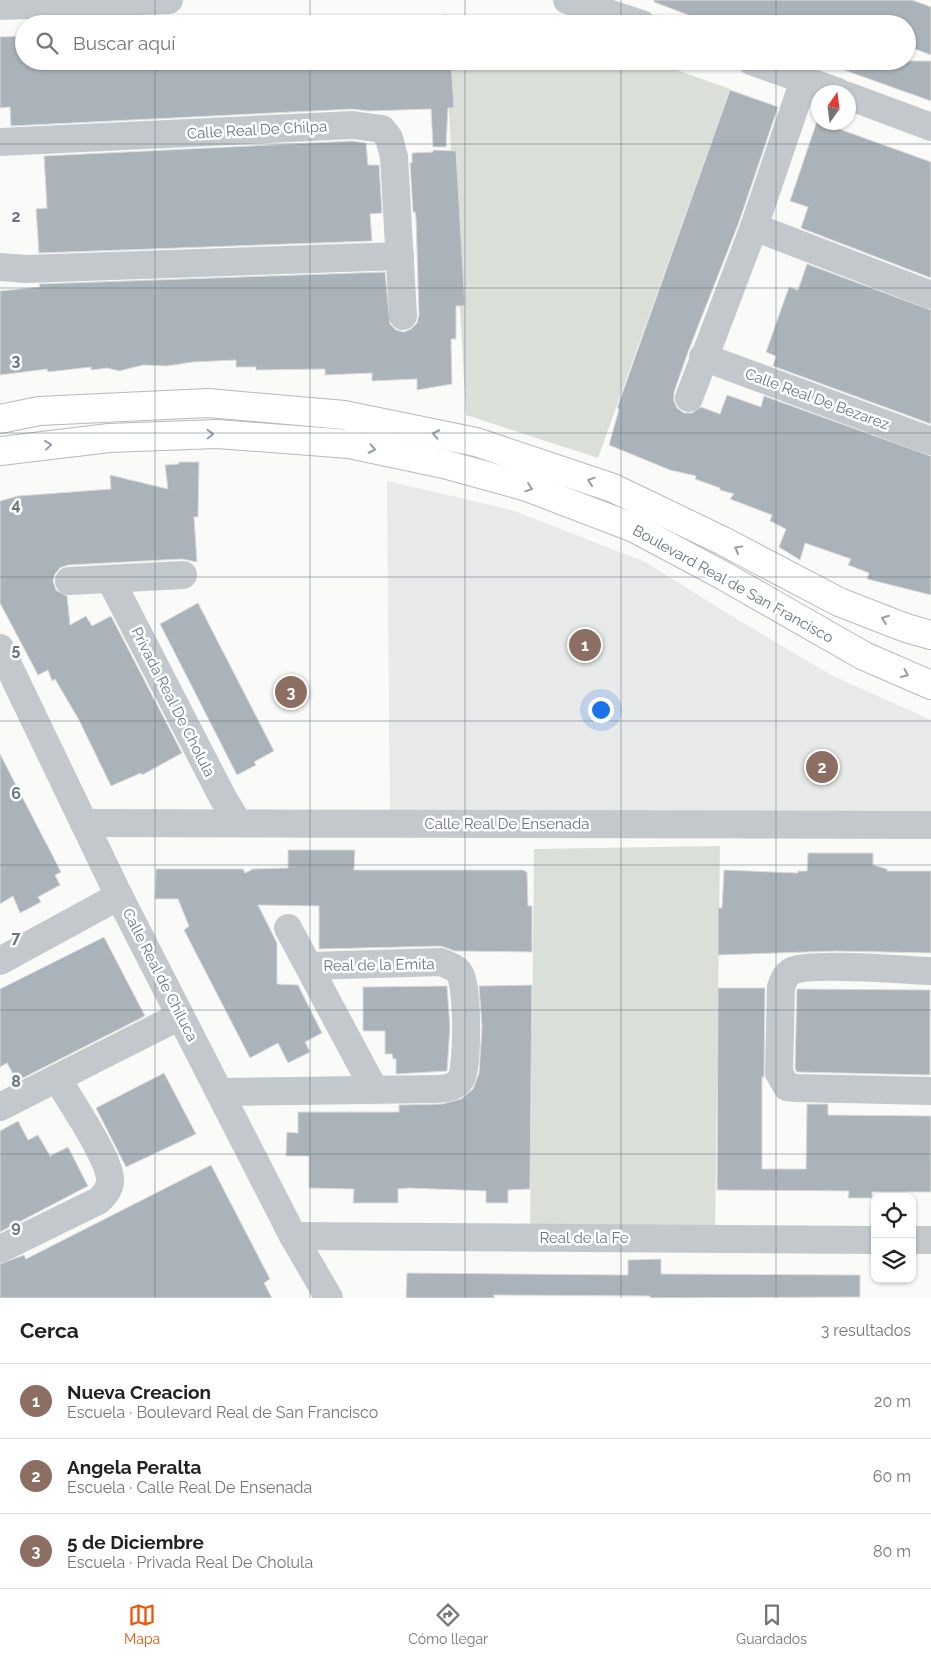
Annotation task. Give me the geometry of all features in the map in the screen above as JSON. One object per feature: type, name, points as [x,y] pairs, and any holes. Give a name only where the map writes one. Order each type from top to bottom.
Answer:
[{"type":"main road","name":"Boulevard Real de San Francisco","points":[[0,419],[39,411],[208,403],[344,415],[476,442],[613,488],[723,541],[839,602],[906,628],[931,635]]},
{"type":"main road","name":"Boulevard Real de San Francisco","points":[[0,451],[109,438],[217,434],[349,444],[444,464],[527,487],[634,528],[724,576],[864,656],[931,685]]},
{"type":"street","points":[[0,6],[59,1],[169,0]]},
{"type":"street","points":[[568,0],[614,15]]},
{"type":"street","points":[[776,70],[818,85]]},
{"type":"street","points":[[689,398],[754,226],[804,80]]},
{"type":"street","points":[[856,99],[931,127]]},
{"type":"street","name":"Calle Real De Chilpa","points":[[0,142],[353,125],[374,126],[386,133],[394,157],[403,316]]},
{"type":"street","points":[[754,226],[931,295]]},
{"type":"street","points":[[0,267],[26,270],[400,256]]},
{"type":"street","name":"Calle Real De Bezarez","points":[[703,357],[931,441]]},
{"type":"street","points":[[69,581],[183,575]]},
{"type":"street","name":"Privada Real De Cholula","points":[[110,579],[223,798],[238,823]]},
{"type":"street","name":"Calle Real de Chiluca","points":[[0,648],[119,896],[293,1236],[328,1298]]},
{"type":"street","name":"Calle Real De Ensenada","points":[[84,823],[931,825]]},
{"type":"street","points":[[1,957],[119,896]]},
{"type":"street","name":"Real de la Emita","points":[[288,928],[374,1089]]},
{"type":"street","name":"Real de la Emita","points":[[220,1092],[446,1088],[460,1080],[463,1068],[466,1003],[464,983],[459,972],[441,962],[309,966]]},
{"type":"street","points":[[931,971],[817,967],[793,971],[785,977],[781,987],[779,1073],[787,1087],[931,1092]]},
{"type":"street","points":[[0,1107],[180,1016]]},
{"type":"street","points":[[0,1249],[98,1201],[105,1195],[109,1186],[110,1178],[105,1160],[57,1078]]},
{"type":"street","name":"Real de la Fe","points":[[293,1236],[871,1240]]},
{"type":"street","points":[[916,1240],[931,1240]]},
{"type":"shaded area","points":[[447,70],[676,70],[730,89],[598,458],[466,415]]},
{"type":"shaded area","points":[[387,481],[512,510],[645,562],[831,675],[931,720],[931,823],[390,831]]},
{"type":"shaded area","points":[[720,846],[715,1238],[530,1237],[534,849]]},
{"type":"building","points":[[654,0],[912,0],[931,7],[931,55],[916,49],[916,15],[688,15],[654,2]]},
{"type":"building","points":[[15,36],[15,70],[452,70],[454,108],[448,108],[446,147],[433,147],[431,109],[369,111],[352,109],[11,126],[10,107],[0,108],[0,37]]},
{"type":"building","points":[[916,61],[931,61],[931,101],[844,70],[916,70]]},
{"type":"building","points":[[730,90],[778,107],[739,222],[688,352],[674,392],[674,401],[677,408],[684,413],[692,413],[701,407],[720,414],[727,395],[761,407],[764,396],[931,456],[931,595],[867,579],[869,573],[848,565],[851,559],[805,543],[800,560],[779,547],[786,529],[770,521],[772,515],[730,499],[734,494],[695,479],[696,476],[670,470],[609,445],[619,409],[617,408]]},
{"type":"building","points":[[814,130],[842,130],[931,162],[931,278],[801,228],[808,207],[790,201]]},
{"type":"building","points":[[352,141],[366,143],[368,165],[379,165],[382,213],[370,214],[372,241],[39,253],[36,209],[47,208],[44,156]]},
{"type":"building","points":[[433,150],[456,151],[465,306],[456,306],[456,339],[451,339],[452,384],[417,390],[417,379],[372,381],[372,373],[325,375],[325,369],[256,370],[256,367],[236,367],[236,360],[193,362],[167,366],[143,365],[119,371],[107,368],[91,370],[91,367],[48,372],[47,369],[0,375],[0,291],[40,287],[39,284],[385,272],[390,324],[396,330],[404,332],[411,329],[417,323],[419,315],[416,219],[415,212],[413,212],[410,163],[412,163],[412,153],[433,152]]},
{"type":"building","points":[[807,264],[931,310],[931,424],[773,366],[776,356],[766,352],[789,287],[798,290]]},
{"type":"building","points":[[179,462],[199,462],[198,517],[194,517],[197,562],[182,559],[68,565],[60,568],[55,574],[53,581],[56,590],[67,596],[70,625],[86,616],[92,626],[111,616],[182,753],[142,775],[141,773],[111,786],[79,720],[55,679],[52,681],[48,670],[38,675],[0,603],[0,501],[18,496],[111,489],[110,475],[168,489],[165,465],[179,464]]},
{"type":"building","points":[[198,603],[274,751],[254,762],[256,765],[237,775],[160,624]]},
{"type":"building","points":[[0,754],[61,872],[55,875],[60,885],[38,897],[41,902],[20,913],[13,896],[0,904]]},
{"type":"building","points":[[288,850],[355,850],[354,870],[523,870],[527,872],[528,906],[532,906],[532,952],[455,951],[441,946],[319,949],[319,906],[258,905],[277,943],[277,984],[298,985],[322,1033],[305,1042],[310,1052],[288,1063],[278,1043],[250,1058],[184,930],[189,926],[178,899],[155,899],[156,869],[243,869],[245,873],[253,869],[288,868]]},
{"type":"building","points":[[808,853],[873,853],[873,865],[887,869],[887,871],[931,871],[931,953],[836,951],[718,955],[718,908],[722,908],[724,870],[798,873],[798,871],[807,871]]},
{"type":"building","points":[[104,937],[145,1016],[17,1081],[7,1063],[0,1067],[0,989]]},
{"type":"building","points":[[532,985],[530,1189],[508,1190],[508,1203],[486,1203],[486,1191],[409,1188],[398,1189],[398,1203],[353,1203],[354,1189],[309,1188],[309,1156],[286,1156],[287,1132],[298,1133],[298,1112],[399,1112],[399,1105],[442,1104],[461,1099],[473,1089],[479,1073],[482,1027],[479,986]]},
{"type":"building","points":[[447,986],[450,1027],[447,1071],[396,1074],[396,1059],[393,1059],[392,1054],[385,1054],[385,1031],[363,1031],[363,987]]},
{"type":"building","points":[[718,988],[765,988],[764,1077],[762,1077],[762,1169],[806,1169],[807,1104],[828,1104],[828,1115],[931,1116],[931,1192],[872,1192],[871,1198],[848,1198],[849,1191],[717,1190]]},
{"type":"building","points":[[797,989],[930,990],[930,1075],[797,1072],[795,1069]]},
{"type":"building","points":[[164,1073],[196,1134],[126,1167],[96,1108]]},
{"type":"building","points":[[18,1121],[28,1140],[38,1135],[50,1156],[68,1147],[88,1186],[0,1232],[0,1131]]},
{"type":"building","points":[[211,1165],[270,1279],[264,1283],[272,1298],[0,1298],[0,1264],[24,1255],[26,1259]]},
{"type":"building","points":[[661,1259],[661,1274],[860,1275],[860,1297],[650,1298],[650,1296],[494,1295],[494,1298],[406,1298],[407,1273],[628,1275],[628,1260]]},
{"type":"place","name":"Nueva Creacion","points":[[585,645]]},
{"type":"place","name":"5 de Diciembre","points":[[291,692]]},
{"type":"place","name":"Angela Peralta","points":[[822,767]]}]
